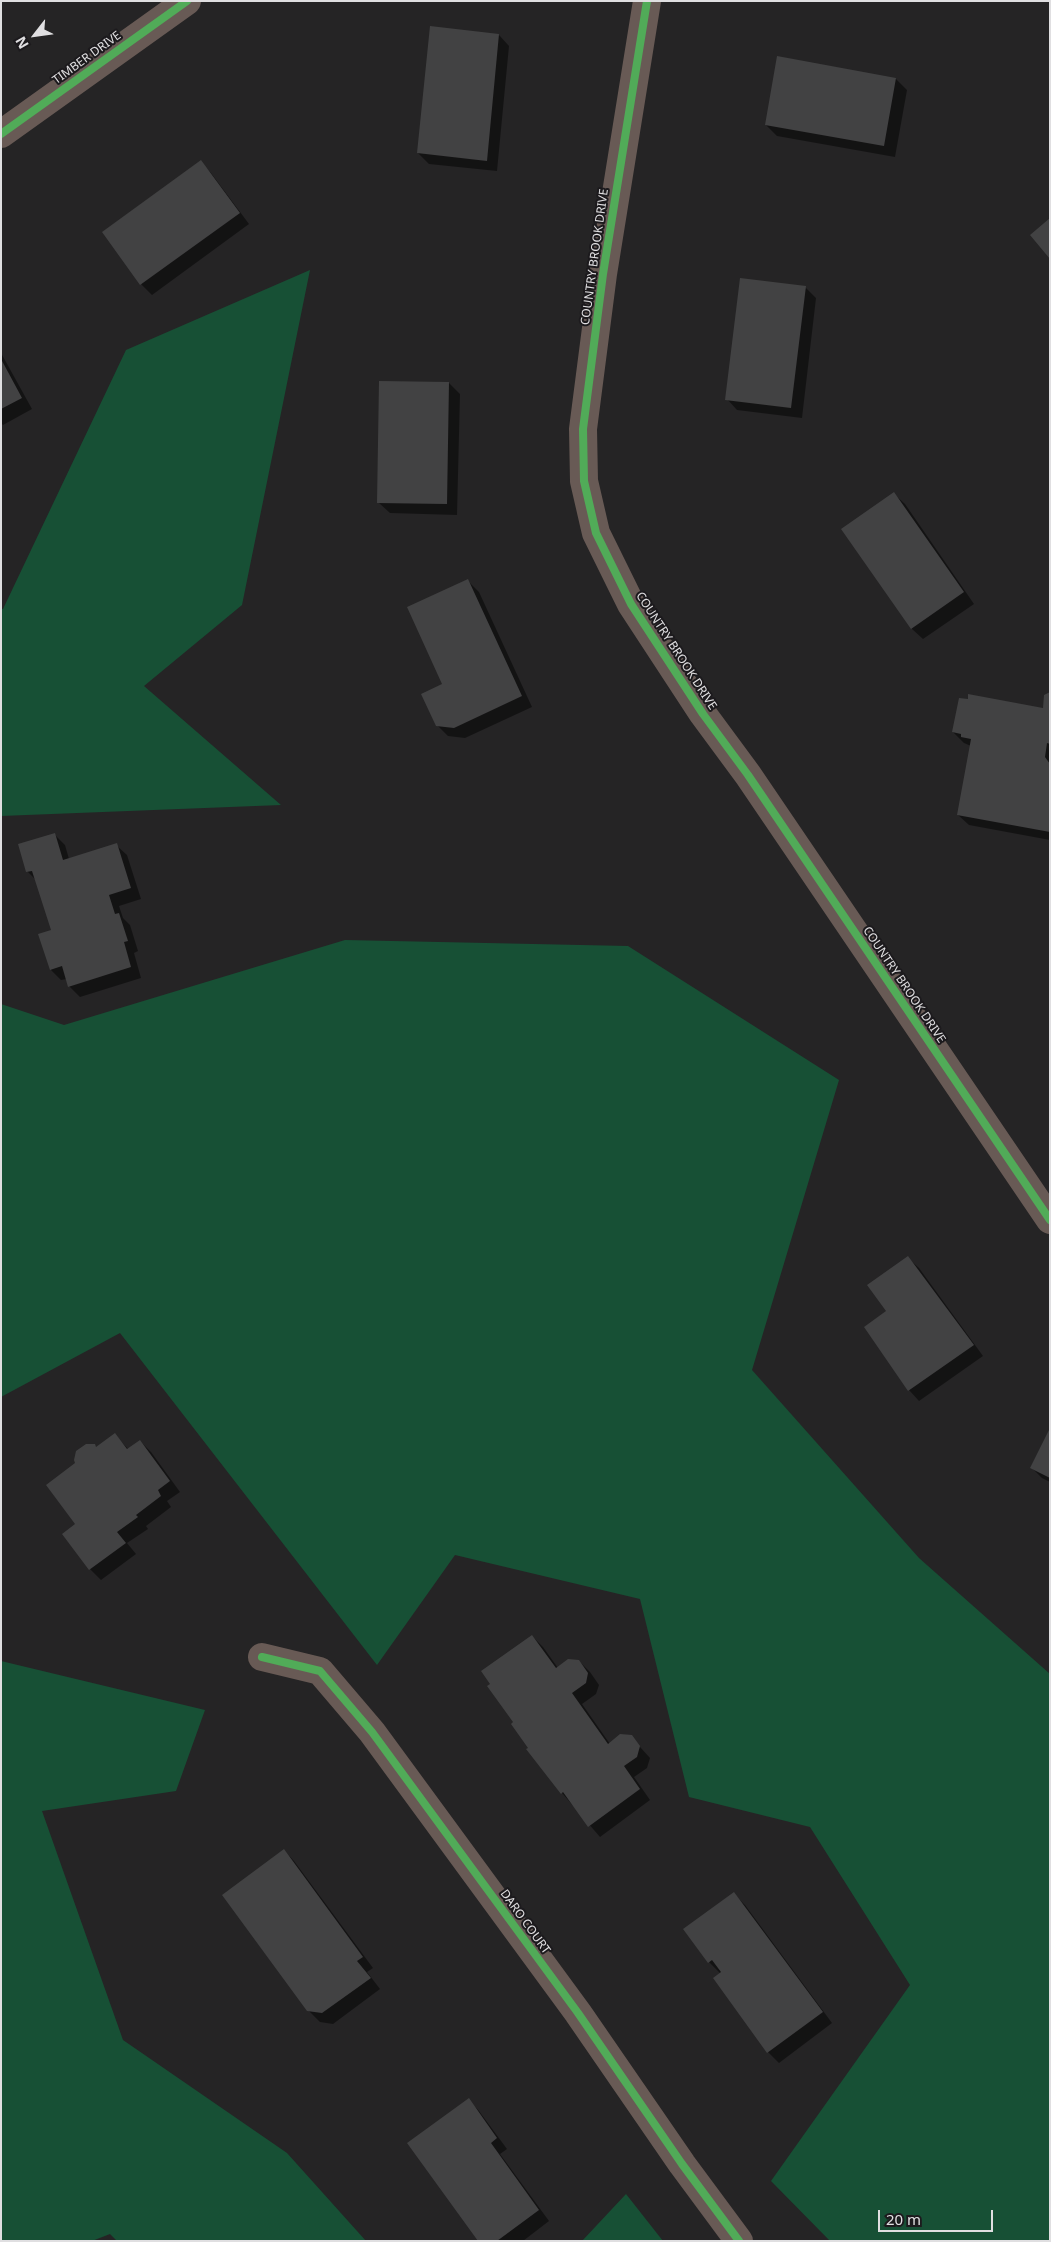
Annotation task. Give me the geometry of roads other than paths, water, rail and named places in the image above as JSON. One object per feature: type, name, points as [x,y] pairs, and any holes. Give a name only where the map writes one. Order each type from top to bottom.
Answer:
[{"type":"street","name":"TIMBER DRIVE","points":[[1,134],[187,1]]},
{"type":"street","name":"COUNTRY BROOK DRIVE","points":[[647,1],[602,274],[583,429],[584,481],[596,533],[631,604],[698,706],[748,775],[1050,1220]]},
{"type":"street","name":"DARO COURT","points":[[262,1657],[320,1671],[372,1732],[578,2013],[682,2164],[739,2241]]}]
